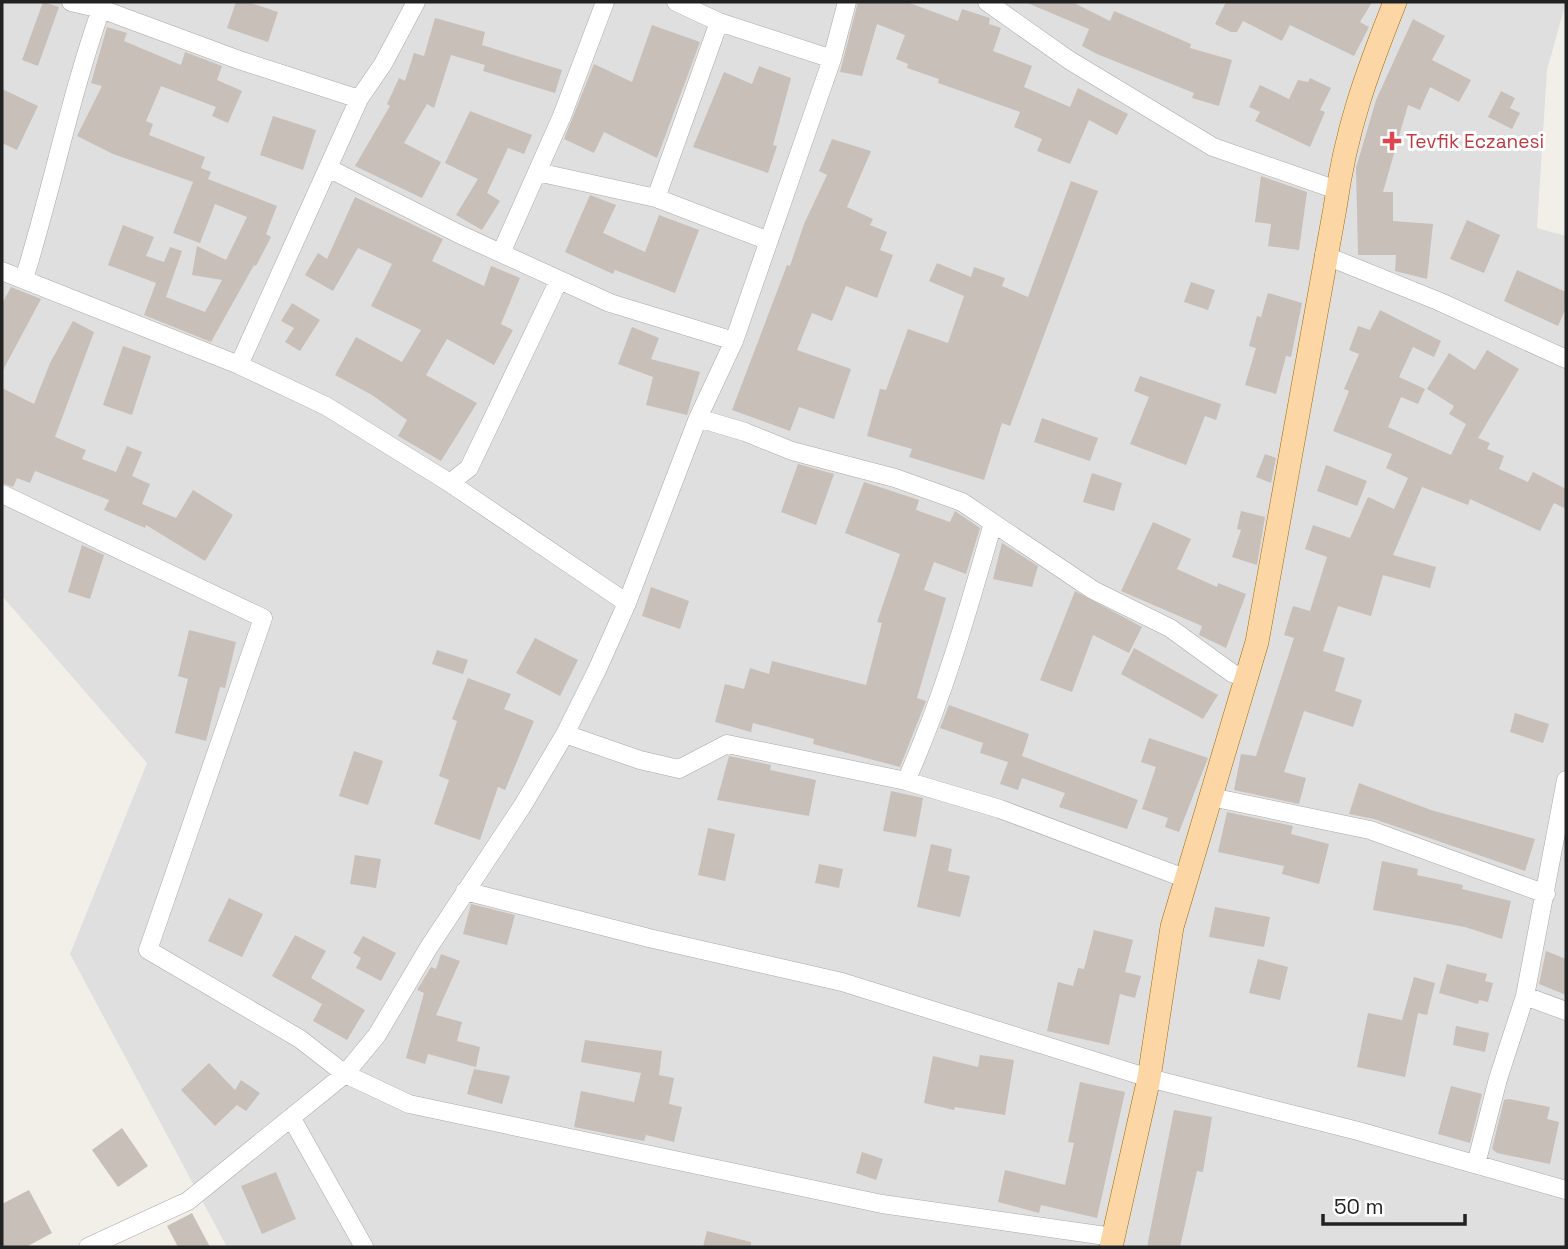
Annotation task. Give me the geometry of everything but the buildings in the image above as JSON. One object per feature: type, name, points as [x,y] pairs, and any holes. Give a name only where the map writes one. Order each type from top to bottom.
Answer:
[{"type":"main road","points":[[1112,1242],[1149,1078],[1172,927],[1257,642],[1341,157],[1360,91],[1395,2]]},
{"type":"street","points":[[71,2],[101,9],[239,60],[359,99]]},
{"type":"street","points":[[239,365],[359,99],[383,64],[416,2]]},
{"type":"street","points":[[501,253],[537,172],[605,2]]},
{"type":"street","points":[[676,2],[719,22],[832,59]]},
{"type":"street","points":[[88,1247],[188,1201],[345,1074],[377,1035],[523,805],[565,734],[627,603],[698,418],[734,341],[832,59],[847,2]]},
{"type":"street","points":[[987,2],[1069,60],[1213,147],[1337,190]]},
{"type":"street","points":[[24,279],[50,197],[82,64],[101,9]]},
{"type":"street","points":[[656,198],[719,22]]},
{"type":"street","points":[[328,168],[610,303],[734,341]]},
{"type":"street","points":[[537,172],[656,198],[769,241]]},
{"type":"street","points":[[1324,255],[1566,358]]},
{"type":"street","points":[[2,271],[239,365],[326,406],[450,483],[627,603]]},
{"type":"street","points":[[450,483],[469,468],[559,280]]},
{"type":"street","points":[[698,418],[745,432],[792,451],[863,468],[962,502],[1093,590],[1170,628],[1232,673],[1246,679]]},
{"type":"street","points":[[2,494],[263,618],[148,950],[300,1039],[345,1074],[409,1104],[882,1205],[1112,1242]]},
{"type":"street","points":[[906,781],[955,655],[993,523]]},
{"type":"street","points":[[565,734],[640,760],[679,769],[727,744],[906,781],[1000,808],[1187,879]]},
{"type":"street","points":[[1476,1164],[1498,1079],[1525,996],[1566,780]]},
{"type":"street","points":[[1211,797],[1370,830],[1546,894]]},
{"type":"street","points":[[466,891],[649,938],[842,982],[1149,1078],[1566,1190]]},
{"type":"street","points":[[1525,996],[1566,1011]]},
{"type":"street","points":[[292,1119],[364,1247]]},
{"type":"shaded area","points":[[2,2],[1566,2],[1547,70],[1537,228],[1566,236],[1566,1247],[227,1247],[70,954],[147,763],[2,596]]},
{"type":"place","name":"Tevfik Eczanesi","points":[[1392,141]]}]
